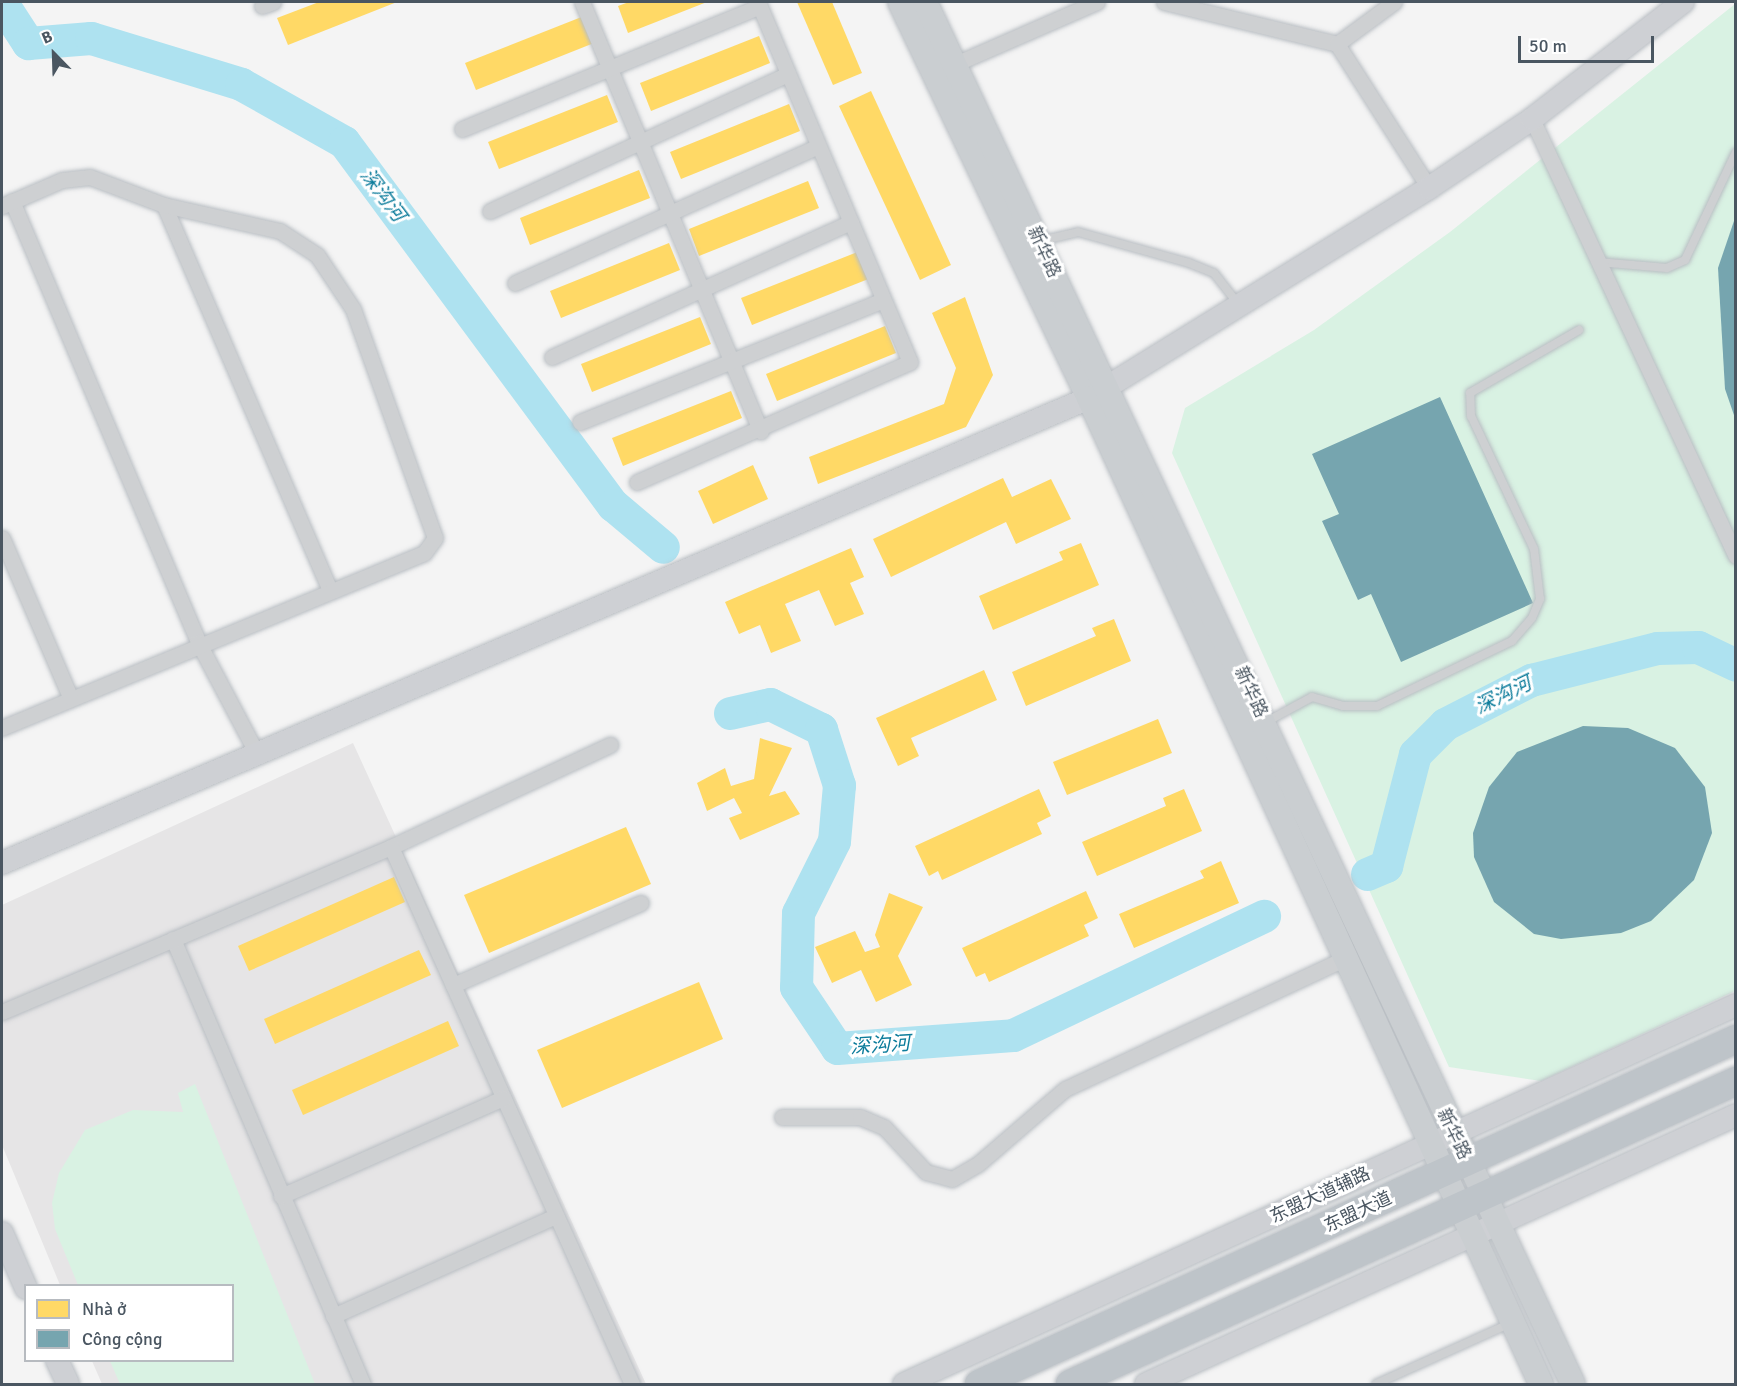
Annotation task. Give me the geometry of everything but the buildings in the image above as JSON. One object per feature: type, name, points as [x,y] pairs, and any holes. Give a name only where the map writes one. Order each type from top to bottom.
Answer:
[{"type":"highway","name":"东盟大道","points":[[980,1384],[1736,1039]]},
{"type":"highway","name":"东盟大道","points":[[1070,1384],[1736,1081]]},
{"type":"main road","name":"新华路","points":[[900,2],[1265,723],[1456,1167],[1472,1201],[1496,1224],[1573,1384]]},
{"type":"main road","name":"新华路","points":[[925,2],[1038,242],[1099,392],[1348,957],[1443,1138]]},
{"type":"main road","points":[[2,863],[1099,392],[1429,188],[1532,118],[1683,2]]},
{"type":"main road","name":"东盟大道辅路","points":[[904,1384],[1736,1005]]},
{"type":"main road","points":[[1146,1384],[1736,1115]]},
{"type":"main road","name":"新华路","points":[[1472,1201],[1473,1235],[1541,1384]]},
{"type":"main road","points":[[2,1233],[24,1284]]},
{"type":"main road","points":[[58,1362],[68,1384]]},
{"type":"street","points":[[582,2],[761,430]]},
{"type":"street","points":[[955,64],[1097,2]]},
{"type":"street","points":[[1164,2],[1337,44],[1429,188]]},
{"type":"street","points":[[1337,44],[1394,2]]},
{"type":"street","points":[[462,129],[759,4],[910,362],[761,430],[637,482]]},
{"type":"street","points":[[490,211],[788,74]]},
{"type":"street","points":[[1532,118],[1734,552]]},
{"type":"street","points":[[515,283],[819,146]]},
{"type":"street","points":[[2,728],[198,642],[424,553],[435,538],[353,309],[317,255],[280,231],[164,205],[90,177],[62,180],[7,203],[198,642],[256,752]]},
{"type":"street","points":[[164,205],[330,590]]},
{"type":"street","points":[[552,357],[851,222]]},
{"type":"street","points":[[580,422],[883,300]]},
{"type":"street","points":[[2,538],[70,697]]},
{"type":"street","points":[[2,1012],[391,848],[610,745]]},
{"type":"street","points":[[391,848],[632,1384]]},
{"type":"street","points":[[453,985],[641,903]]},
{"type":"street","points":[[173,939],[363,1384]]},
{"type":"street","points":[[782,1117],[860,1117],[884,1127],[926,1172],[952,1179],[978,1164],[1065,1089],[1348,957]]},
{"type":"street","points":[[281,1196],[503,1098]]},
{"type":"street","points":[[333,1316],[555,1216]]},
{"type":"lane","points":[[1598,262],[1667,268],[1685,260],[1736,152]]},
{"type":"lane","points":[[1038,242],[1078,232],[1202,267],[1222,280],[1240,306]]},
{"type":"lane","points":[[1265,723],[1312,697],[1351,707],[1377,706],[1512,641],[1532,618],[1540,599],[1534,549],[1471,416],[1470,393],[1579,330]]},
{"type":"lane","points":[[1376,1384],[1513,1322]]},
{"type":"shaded area","points":[[353,743],[646,1384],[102,1384],[92,1362],[234,1362],[234,1284],[60,1284],[2,1145],[2,905]]},
{"type":"green space","points":[[1735,4],[1735,991],[1541,1081],[1449,1067],[1172,453],[1185,408],[1314,330],[1450,232]]},
{"type":"green space","points":[[195,1084],[315,1384],[120,1384],[110,1362],[234,1362],[234,1284],[78,1284],[55,1229],[52,1203],[59,1173],[85,1130],[133,1110],[183,1112],[178,1093]]},
{"type":"waterway","name":"深沟河","points":[[2,3],[28,43],[91,38],[241,84],[344,142],[613,505],[663,547]]},
{"type":"waterway","name":"深沟河","points":[[1367,874],[1386,866],[1415,754],[1445,724],[1531,680],[1657,648],[1698,647],[1736,665]]},
{"type":"waterway","name":"深沟河","points":[[730,713],[770,704],[821,729],[839,785],[834,841],[798,913],[796,987],[837,1048],[1013,1035],[1264,916]]}]
